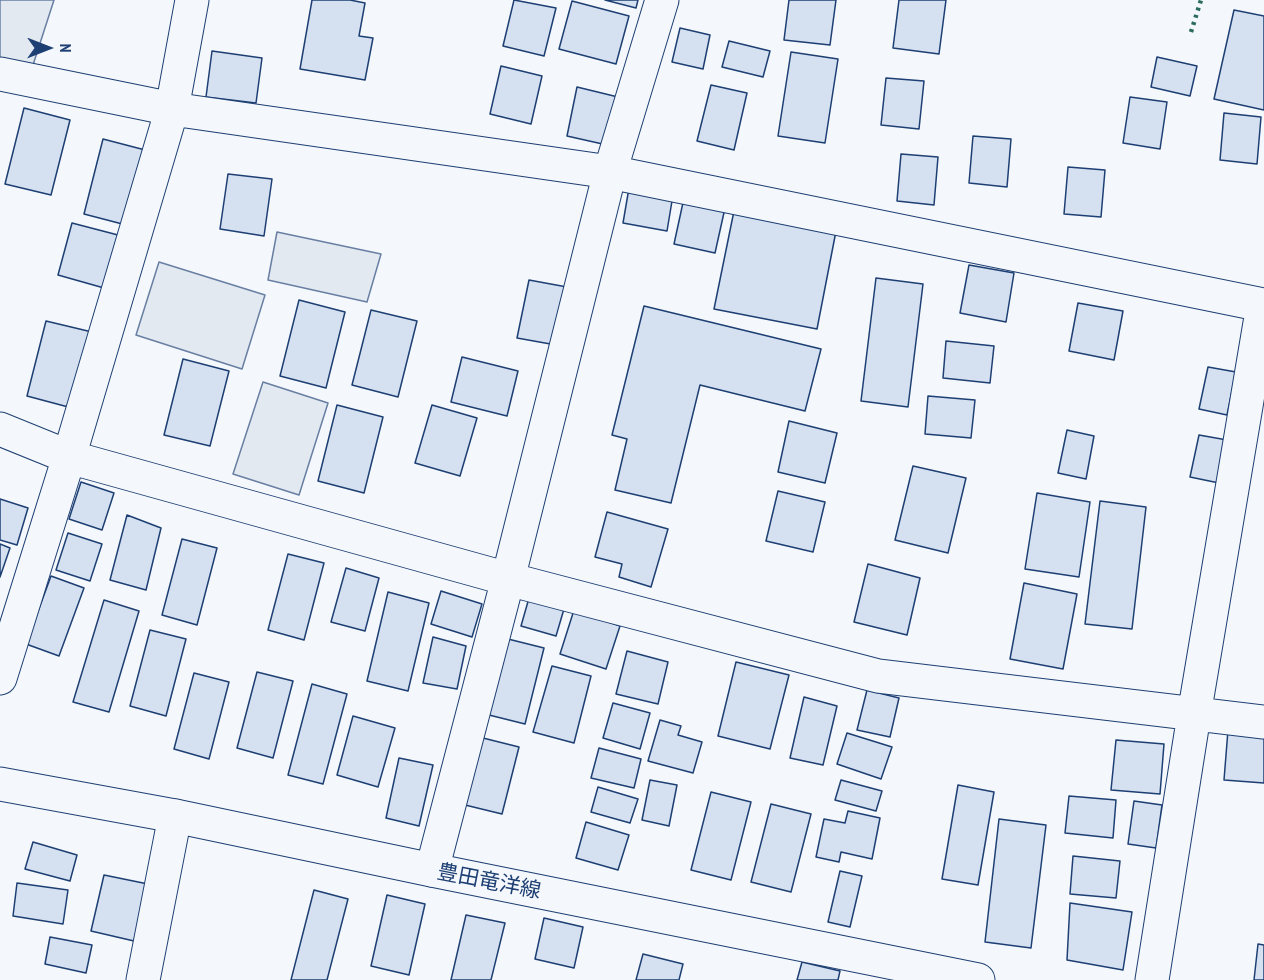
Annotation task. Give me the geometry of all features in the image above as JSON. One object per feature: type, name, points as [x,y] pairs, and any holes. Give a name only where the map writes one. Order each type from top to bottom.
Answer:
[{"type":"street","points":[[0,678],[69,457],[172,109],[192,0]]},
{"type":"street","points":[[432,870],[610,172],[662,0]]},
{"type":"street","points":[[0,74],[172,109],[610,172],[1263,305],[1152,980]]},
{"type":"street","points":[[0,429],[69,457],[508,579],[878,676],[1264,722]]},
{"type":"street","name":"豊田竜洋線","points":[[0,784],[174,816],[978,980]]},
{"type":"street","points":[[143,980],[174,816]]},
{"type":"shaded area","points":[[0,0],[54,0],[33,65],[0,58]]},
{"type":"shaded area","points":[[277,232],[381,254],[367,302],[268,280]]},
{"type":"shaded area","points":[[159,262],[265,295],[242,369],[136,335]]},
{"type":"shaded area","points":[[263,382],[328,403],[299,495],[233,474]]},
{"type":"building","points":[[312,0],[350,0],[365,3],[359,36],[373,38],[365,80],[300,69]]},
{"type":"building","points":[[514,0],[556,8],[544,56],[503,46]]},
{"type":"building","points":[[605,0],[638,0],[636,8]]},
{"type":"building","points":[[789,0],[836,0],[830,45],[784,40]]},
{"type":"building","points":[[899,0],[946,0],[939,54],[893,48]]},
{"type":"building","points":[[572,1],[629,16],[616,64],[559,49]]},
{"type":"building","points":[[1234,10],[1264,16],[1264,110],[1214,99]]},
{"type":"building","points":[[680,28],[710,35],[703,69],[672,62]]},
{"type":"building","points":[[729,41],[770,51],[763,77],[722,67]]},
{"type":"building","points":[[212,51],[262,58],[256,103],[206,97]]},
{"type":"building","points":[[791,52],[838,59],[825,143],[778,136]]},
{"type":"building","points":[[1157,57],[1197,66],[1190,96],[1151,87]]},
{"type":"building","points":[[501,66],[542,76],[531,124],[490,114]]},
{"type":"building","points":[[886,78],[924,81],[919,129],[881,125]]},
{"type":"building","points":[[711,85],[747,93],[734,150],[697,141]]},
{"type":"building","points":[[577,87],[618,97],[607,145],[567,136]]},
{"type":"building","points":[[1130,97],[1167,102],[1160,149],[1123,143]]},
{"type":"building","points":[[24,108],[70,120],[51,195],[5,184]]},
{"type":"building","points":[[1224,113],[1261,117],[1257,164],[1220,160]]},
{"type":"building","points":[[973,136],[1011,139],[1007,187],[969,183]]},
{"type":"building","points":[[103,139],[149,151],[130,226],[84,214]]},
{"type":"building","points":[[901,154],[938,157],[934,205],[897,201]]},
{"type":"building","points":[[1068,167],[1105,170],[1101,217],[1064,214]]},
{"type":"building","points":[[228,174],[272,179],[264,236],[220,229]]},
{"type":"building","points":[[629,188],[673,195],[667,231],[623,223]]},
{"type":"building","points":[[684,198],[725,208],[715,253],[674,244]]},
{"type":"building","points":[[735,206],[837,226],[817,329],[714,309]]},
{"type":"building","points":[[72,223],[118,235],[104,288],[58,275]]},
{"type":"building","points":[[969,265],[1014,273],[1006,322],[960,313]]},
{"type":"building","points":[[876,278],[923,284],[908,407],[861,401]]},
{"type":"building","points":[[529,280],[567,287],[556,345],[517,338]]},
{"type":"building","points":[[299,300],[345,312],[326,388],[280,376]]},
{"type":"building","points":[[1078,303],[1123,311],[1114,360],[1069,351]]},
{"type":"building","points":[[644,306],[821,349],[805,411],[700,385],[671,503],[615,490],[627,439],[612,435]]},
{"type":"building","points":[[371,310],[417,321],[398,397],[352,385]]},
{"type":"building","points":[[46,321],[92,332],[72,408],[27,396]]},
{"type":"building","points":[[946,341],[994,346],[990,383],[943,378]]},
{"type":"building","points":[[462,357],[518,371],[507,416],[451,402]]},
{"type":"building","points":[[183,359],[229,371],[210,446],[164,435]]},
{"type":"building","points":[[1208,367],[1236,372],[1227,415],[1199,409]]},
{"type":"building","points":[[928,396],[975,400],[971,438],[925,434]]},
{"type":"building","points":[[337,405],[383,417],[364,493],[318,481]]},
{"type":"building","points":[[432,405],[477,418],[460,476],[415,463]]},
{"type":"building","points":[[789,421],[837,433],[825,483],[778,472]]},
{"type":"building","points":[[1067,430],[1094,436],[1086,479],[1058,473]]},
{"type":"building","points":[[1199,435],[1227,440],[1219,483],[1190,477]]},
{"type":"building","points":[[913,466],[966,478],[948,553],[895,540]]},
{"type":"building","points":[[81,482],[114,493],[102,530],[69,519]]},
{"type":"building","points":[[778,491],[825,502],[813,552],[766,541]]},
{"type":"building","points":[[1037,493],[1090,502],[1079,577],[1025,569]]},
{"type":"building","points":[[0,499],[28,508],[17,545],[0,540]]},
{"type":"building","points":[[1100,501],[1146,507],[1132,629],[1085,624]]},
{"type":"building","points":[[607,512],[668,529],[651,587],[619,577],[622,564],[595,557]]},
{"type":"building","points":[[127,515],[161,528],[146,590],[110,580]]},
{"type":"building","points":[[68,533],[102,544],[90,581],[56,570]]},
{"type":"building","points":[[182,539],[217,548],[197,625],[162,615]]},
{"type":"building","points":[[0,544],[10,548],[0,577]]},
{"type":"building","points":[[288,554],[324,563],[304,640],[268,630]]},
{"type":"building","points":[[868,564],[920,578],[907,635],[854,622]]},
{"type":"building","points":[[346,568],[379,578],[365,631],[331,622]]},
{"type":"building","points":[[51,576],[84,588],[59,656],[26,644]]},
{"type":"building","points":[[1024,583],[1077,594],[1063,669],[1010,659]]},
{"type":"building","points":[[441,591],[482,604],[472,637],[431,624]]},
{"type":"building","points":[[388,592],[429,603],[408,691],[367,681]]},
{"type":"building","points":[[529,598],[564,609],[556,636],[521,626]]},
{"type":"building","points":[[104,600],[139,611],[109,712],[73,702]]},
{"type":"building","points":[[574,610],[620,626],[606,669],[560,654]]},
{"type":"building","points":[[150,630],[186,639],[166,716],[130,706]]},
{"type":"building","points":[[433,637],[466,646],[457,689],[423,683]]},
{"type":"building","points":[[508,639],[544,648],[525,724],[489,715]]},
{"type":"building","points":[[627,651],[668,662],[658,704],[616,694]]},
{"type":"building","points":[[736,662],[789,675],[770,749],[718,736]]},
{"type":"building","points":[[552,666],[591,676],[574,743],[533,732]]},
{"type":"building","points":[[257,672],[293,681],[273,758],[237,748]]},
{"type":"building","points":[[194,673],[229,682],[209,759],[174,749]]},
{"type":"building","points":[[312,684],[347,694],[323,784],[288,775]]},
{"type":"building","points":[[867,690],[899,698],[890,737],[857,730]]},
{"type":"building","points":[[804,697],[837,706],[823,765],[790,758]]},
{"type":"building","points":[[613,703],[650,713],[640,749],[603,738]]},
{"type":"building","points":[[353,716],[395,728],[378,787],[337,775]]},
{"type":"building","points":[[660,720],[681,726],[678,735],[702,742],[693,773],[648,761]]},
{"type":"building","points":[[1228,730],[1264,733],[1264,783],[1224,780]]},
{"type":"building","points":[[847,733],[892,747],[881,779],[837,764]]},
{"type":"building","points":[[479,737],[519,747],[502,814],[461,804]]},
{"type":"building","points":[[1116,740],[1164,744],[1160,794],[1111,790]]},
{"type":"building","points":[[599,748],[641,759],[634,788],[591,778]]},
{"type":"building","points":[[399,758],[433,765],[419,826],[386,818]]},
{"type":"building","points":[[650,780],[677,785],[669,826],[642,820]]},
{"type":"building","points":[[841,780],[882,791],[876,811],[835,800]]},
{"type":"building","points":[[958,785],[994,792],[978,885],[942,879]]},
{"type":"building","points":[[598,787],[638,799],[630,823],[591,812]]},
{"type":"building","points":[[711,792],[751,802],[731,880],[691,870]]},
{"type":"building","points":[[1069,796],[1116,800],[1113,838],[1065,833]]},
{"type":"building","points":[[1134,801],[1162,805],[1156,848],[1128,844]]},
{"type":"building","points":[[771,804],[811,814],[791,892],[751,882]]},
{"type":"building","points":[[848,811],[880,818],[872,859],[841,852],[839,862],[816,857],[824,819],[845,823]]},
{"type":"building","points":[[999,819],[1046,825],[1031,948],[985,942]]},
{"type":"building","points":[[586,822],[629,835],[618,870],[576,858]]},
{"type":"building","points":[[33,842],[77,855],[70,881],[25,869]]},
{"type":"building","points":[[1073,856],[1120,861],[1116,898],[1070,894]]},
{"type":"building","points":[[840,871],[862,876],[850,927],[828,922]]},
{"type":"building","points":[[104,875],[148,884],[134,941],[91,931]]},
{"type":"building","points":[[17,883],[68,890],[63,924],[13,916]]},
{"type":"building","points":[[314,890],[348,899],[327,980],[291,980]]},
{"type":"building","points":[[387,895],[425,904],[409,975],[371,966]]},
{"type":"building","points":[[1070,903],[1132,912],[1123,970],[1067,960]]},
{"type":"building","points":[[466,915],[505,923],[491,980],[451,980]]},
{"type":"building","points":[[544,918],[583,927],[574,968],[535,959]]},
{"type":"building","points":[[50,937],[92,945],[86,973],[45,964]]},
{"type":"building","points":[[1258,944],[1264,945],[1264,980],[1254,980]]},
{"type":"building","points":[[643,954],[683,964],[679,980],[636,980]]},
{"type":"building","points":[[802,962],[840,971],[838,980],[797,980]]},
{"type":"hedge","points":[[1191,32],[1201,0]]}]
